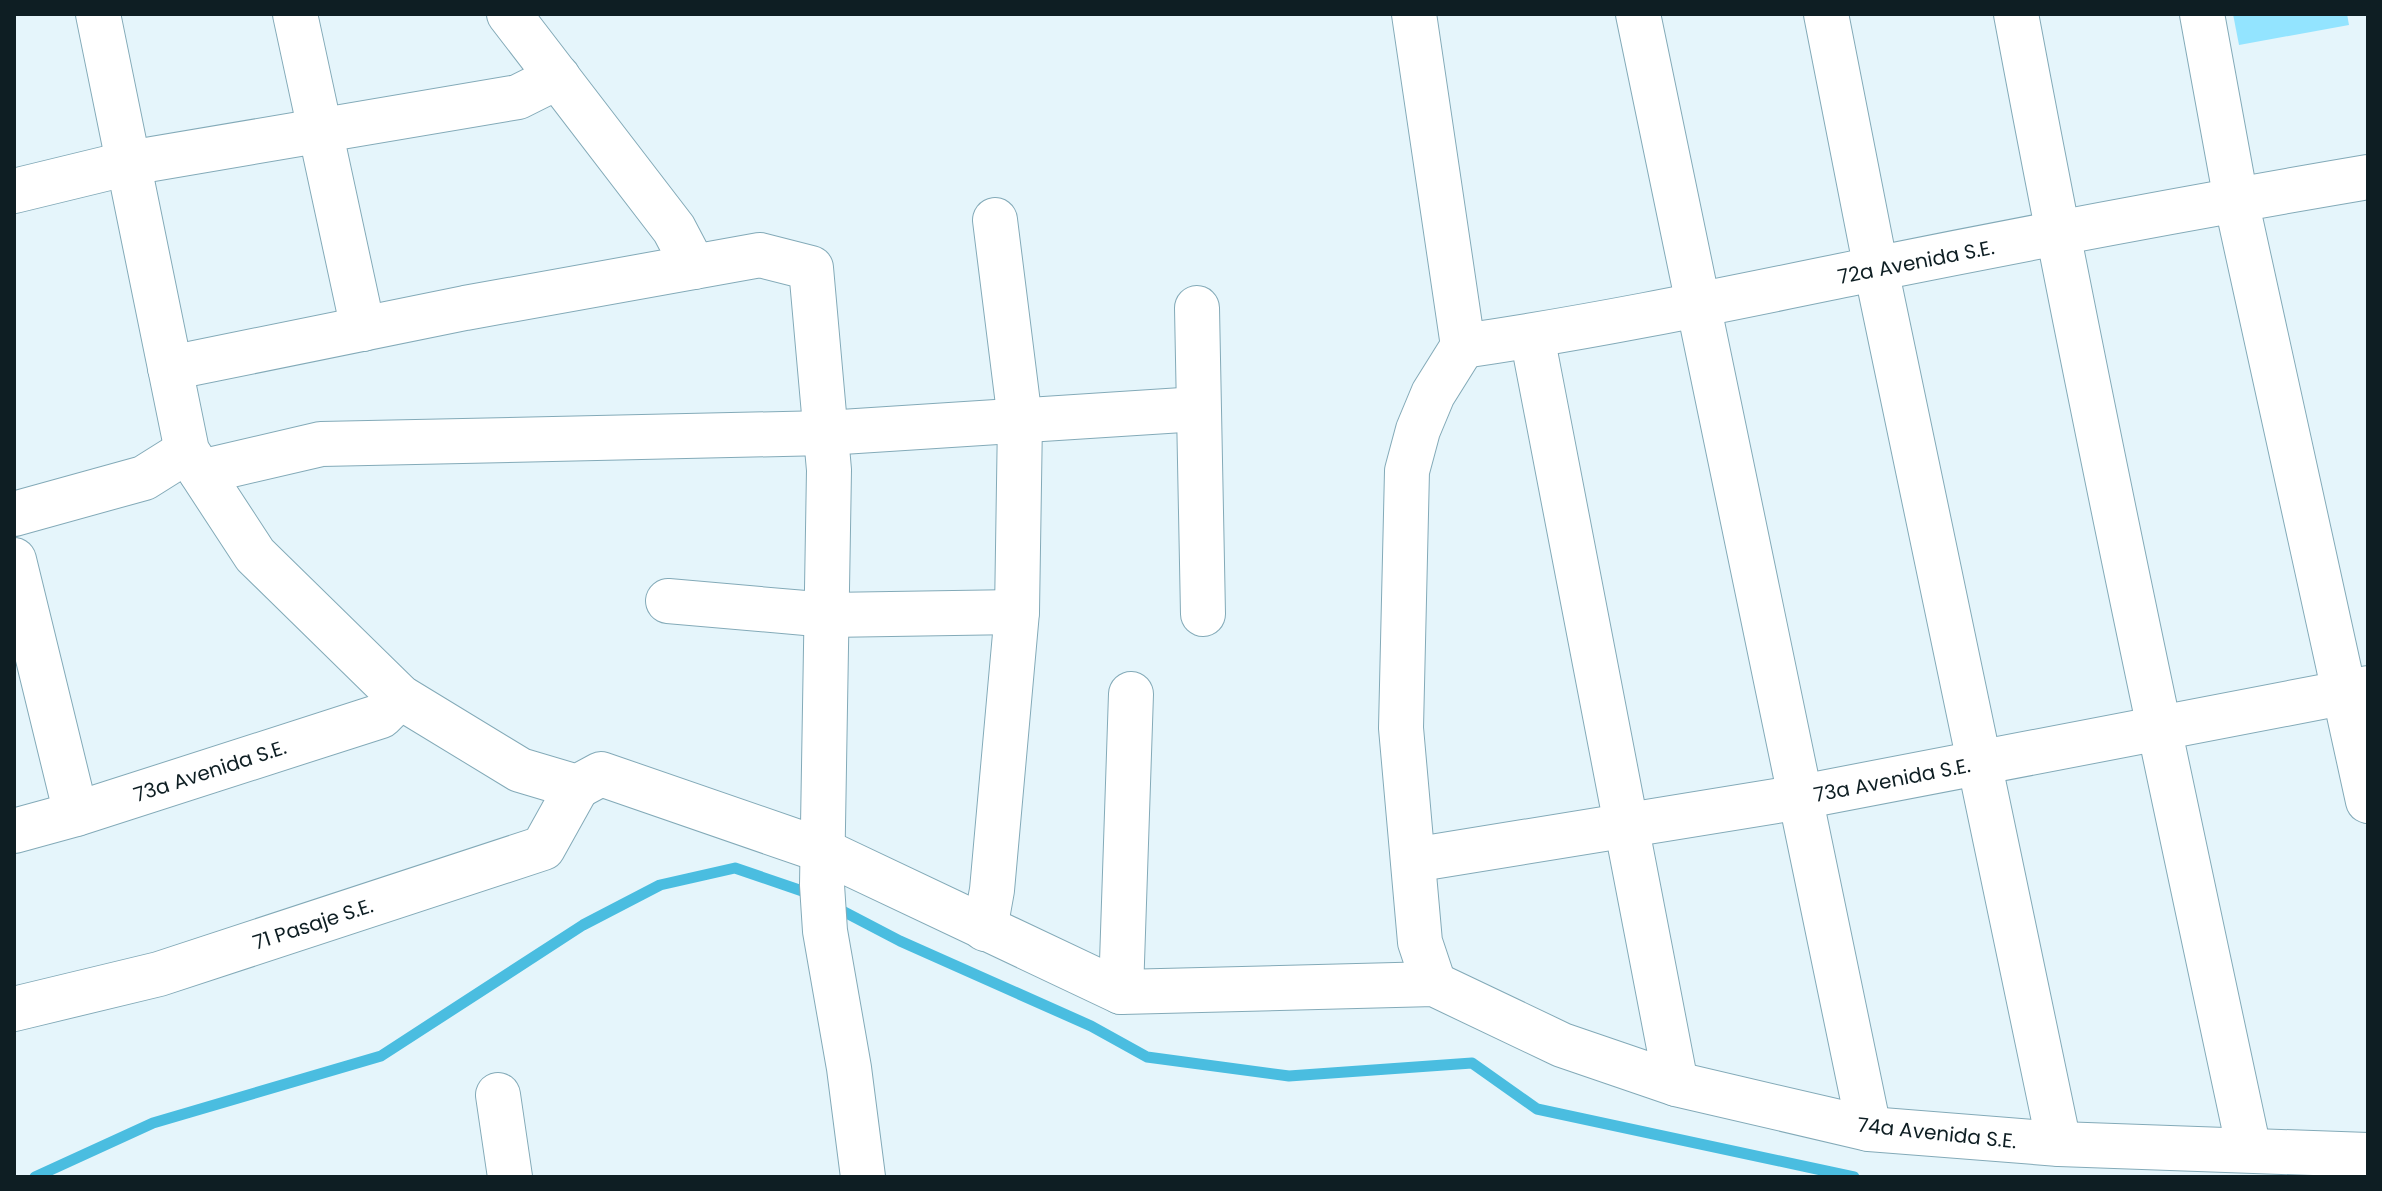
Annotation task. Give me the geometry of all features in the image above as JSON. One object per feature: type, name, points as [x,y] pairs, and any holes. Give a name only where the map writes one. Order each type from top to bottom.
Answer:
[{"type":"street","points":[[98,14],[170,368],[194,461],[255,555],[400,697],[520,770],[577,787],[601,774],[822,868],[985,929],[1121,992],[1434,984],[1420,942],[1401,728],[1407,471],[1418,430],[1433,394],[1463,346],[1414,14]]},
{"type":"street","points":[[295,14],[363,329]]},
{"type":"street","points":[[509,14],[674,229],[694,267]]},
{"type":"street","points":[[1638,14],[1869,1129]]},
{"type":"street","points":[[1826,14],[1876,269],[2059,1144]]},
{"type":"street","points":[[2016,14],[2057,234],[2158,728],[2249,1150]]},
{"type":"street","points":[[2202,14],[2236,200],[2356,691],[2368,801]]},
{"type":"street","points":[[14,191],[129,163],[518,97],[558,77]]},
{"type":"street","name":"72a Avenida S.E.","points":[[1463,346],[1699,306],[2057,234],[2368,177]]},
{"type":"street","points":[[985,929],[992,890],[1017,612],[1020,420],[995,220]]},
{"type":"street","points":[[170,368],[465,308],[760,255],[811,268],[829,470],[822,868],[825,931],[849,1068],[863,1177]]},
{"type":"street","points":[[1197,308],[1203,614]]},
{"type":"street","points":[[1532,336],[1676,1084]]},
{"type":"street","points":[[14,514],[194,461],[321,444],[826,433],[1198,409]]},
{"type":"street","points":[[14,560],[76,814]]},
{"type":"street","points":[[668,601],[828,615],[1017,612]]},
{"type":"street","name":"73a Avenida S.E.","points":[[1413,860],[1801,797],[2356,691]]},
{"type":"street","points":[[1121,992],[1131,694]]},
{"type":"street","name":"73a Avenida S.E.","points":[[14,831],[381,716],[400,697]]},
{"type":"street","name":"71 Pasaje S.E.","points":[[14,1009],[159,974],[543,848],[577,787]]},
{"type":"street","name":"74a Avenida S.E.","points":[[1434,984],[1562,1045],[1676,1084],[1869,1129],[2059,1144],[2368,1155]]},
{"type":"street","points":[[498,1095],[510,1177]]},
{"type":"shaded area","points":[[2233,14],[2347,14],[2349,25],[2239,45]]},
{"type":"waterway","points":[[35,1177],[153,1123],[381,1056],[583,925],[660,885],[735,868],[811,894]]},
{"type":"waterway","points":[[833,906],[900,941],[1091,1026],[1147,1057],[1289,1076],[1472,1063],[1537,1109],[1854,1177]]}]
